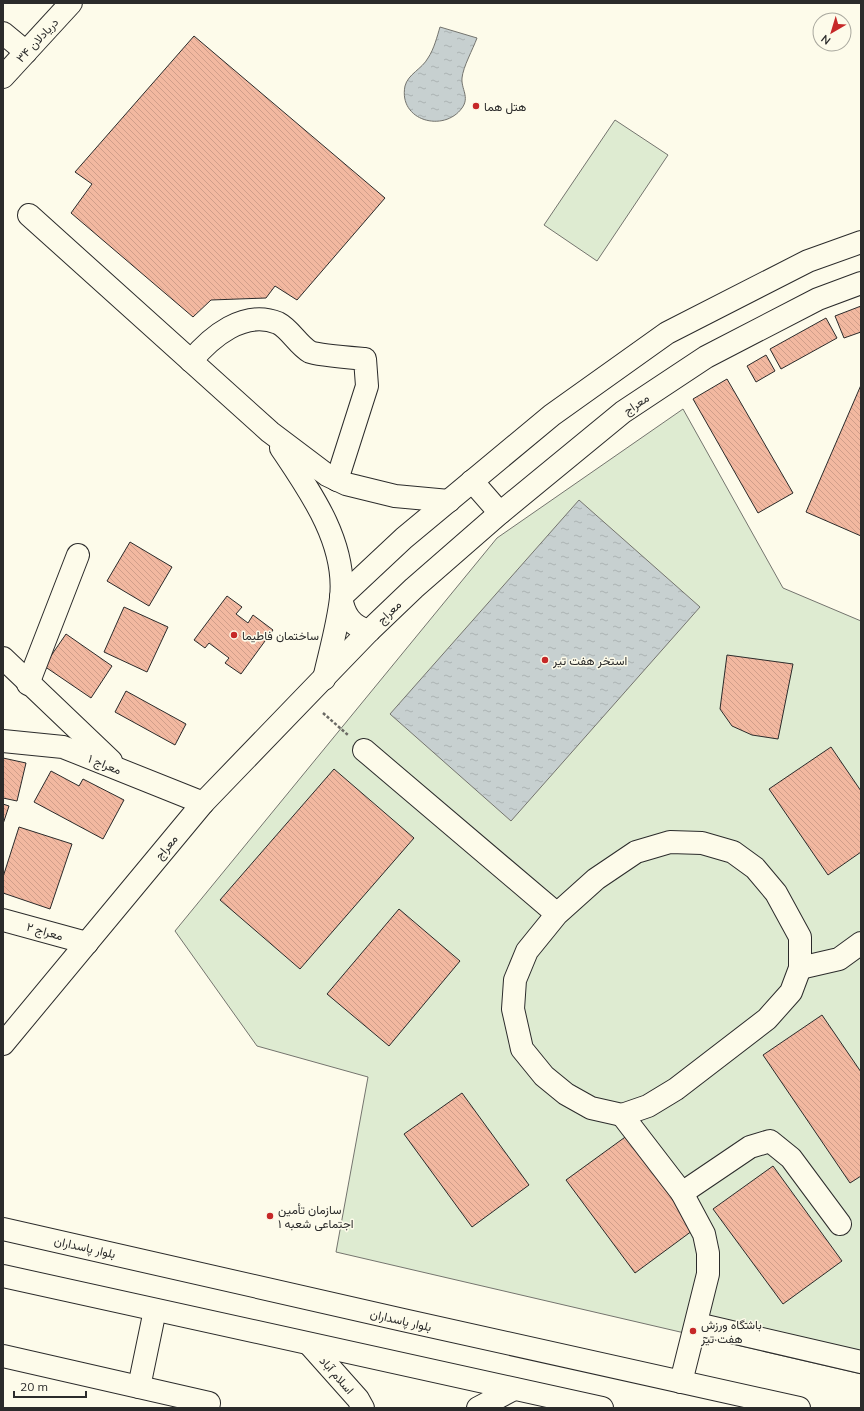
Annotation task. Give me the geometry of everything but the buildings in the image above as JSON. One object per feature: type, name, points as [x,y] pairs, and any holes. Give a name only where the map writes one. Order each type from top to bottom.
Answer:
[{"type":"street","name":"دریادلان ۳۴","points":[[3,77],[71,3]]},
{"type":"street","points":[[3,33],[26,52]]},
{"type":"street","points":[[29,215],[270,432],[322,471],[346,484],[395,496],[448,500]]},
{"type":"street","points":[[324,680],[341,597],[404,538],[448,500],[552,415],[667,333],[808,261],[861,242]]},
{"type":"street","name":"معراج","points":[[3,1044],[203,803],[324,680],[369,631],[414,588],[500,513],[623,412],[706,357],[818,299],[861,283]]},
{"type":"street","points":[[191,361],[204,346],[222,332],[236,324],[261,319],[279,324],[310,352],[365,360],[367,386],[338,480]]},
{"type":"street","points":[[270,432],[314,498],[325,519],[340,565],[341,597],[346,616],[352,623],[369,631]]},
{"type":"street","points":[[472,481],[500,513]]},
{"type":"street","points":[[28,684],[78,555]]},
{"type":"street","points":[[3,658],[28,684],[120,770]]},
{"type":"street","name":"معراج ۱","points":[[3,741],[63,747],[203,803]]},
{"type":"street","points":[[364,750],[557,914]]},
{"type":"street","points":[[670,842],[702,843],[733,852],[755,868],[776,893],[800,937],[800,968],[790,992],[767,1019],[676,1089],[648,1106],[622,1115],[592,1108],[566,1094],[544,1076],[522,1050],[513,1009],[516,980],[527,951],[557,914],[596,879],[636,852],[670,842]]},
{"type":"street","name":"معراج ۲","points":[[3,920],[87,943]]},
{"type":"street","points":[[800,968],[839,959],[861,943]]},
{"type":"street","points":[[622,1115],[682,1193],[704,1234],[708,1253],[708,1274],[697,1324],[680,1382]]},
{"type":"street","points":[[682,1193],[750,1147],[770,1141],[792,1158],[840,1224]]},
{"type":"street","name":"بلوار پاسداران","points":[[3,1228],[799,1408]]},
{"type":"street","points":[[3,1276],[602,1408]]},
{"type":"street","points":[[139,1387],[155,1310]]},
{"type":"street","points":[[697,1324],[861,1362]]},
{"type":"street","name":"اسلام آباد","points":[[309,1344],[358,1399],[363,1408]]},
{"type":"street","points":[[3,1356],[139,1387],[209,1405]]},
{"type":"street","points":[[478,1408],[514,1389]]},
{"type":"path","points":[[306,698],[364,750]]},
{"type":"green space","points":[[615,120],[668,155],[597,261],[544,225]]},
{"type":"green space","points":[[683,409],[783,588],[861,621],[861,1374],[336,1252],[368,1077],[257,1046],[175,931],[497,538]]},
{"type":"water","points":[[440,27],[477,38],[466,63],[462,78],[465,100],[462,108],[454,116],[445,120],[424,120],[415,115],[408,108],[405,98],[405,86],[409,78],[425,62],[430,54]]},
{"type":"water","name":"استخر هفت تیر","points":[[579,500],[700,607],[511,821],[390,714]]},
{"type":"place","name":"هتل هما","points":[[476,106]]},
{"type":"place","name":"ساختمان فاطیما","points":[[234,635]]},
{"type":"place","name":"استخر هفت تیر","points":[[545,660]]},
{"type":"place","name":"سازمان تأمین اجتماعی شعبه ۱","points":[[270,1216]]},
{"type":"place","name":"باشگاه ورزش هفت تیر","points":[[693,1331]]}]
